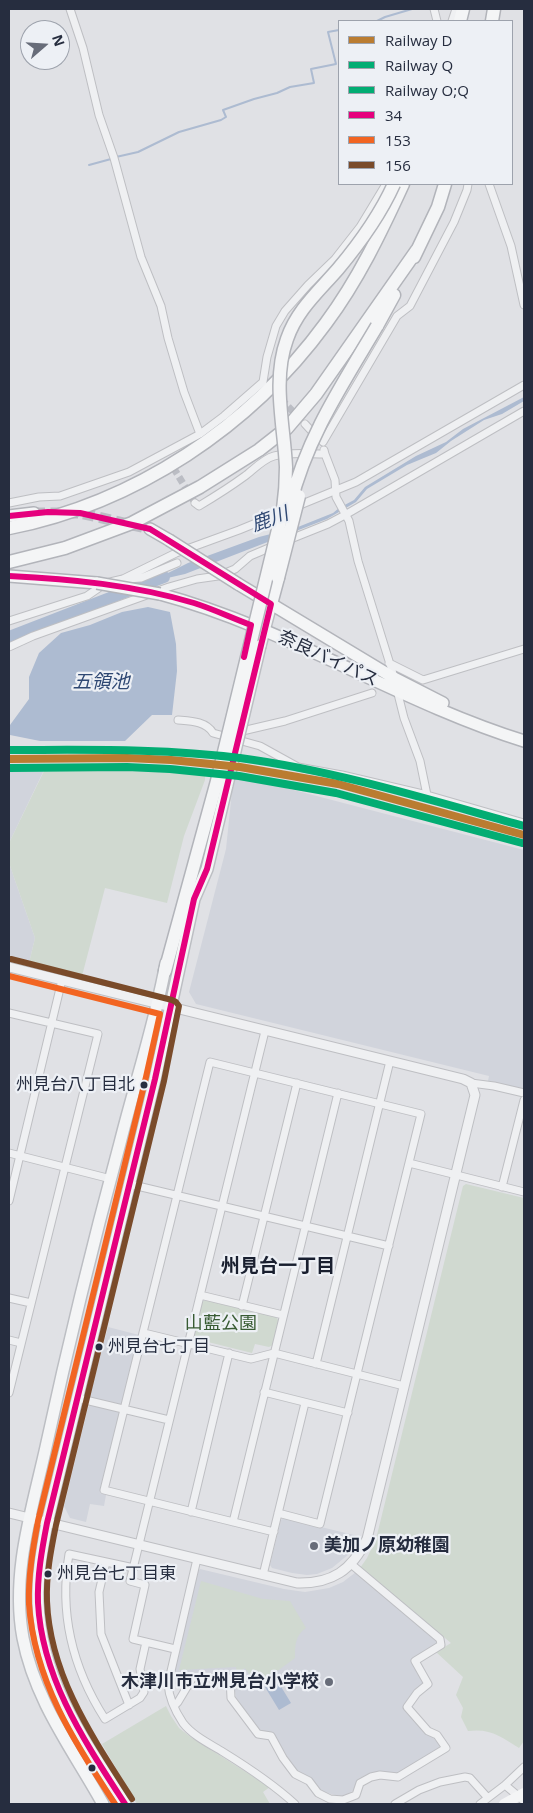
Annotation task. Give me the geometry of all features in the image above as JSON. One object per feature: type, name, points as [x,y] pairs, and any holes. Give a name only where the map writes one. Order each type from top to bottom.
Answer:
[{"type":"highway","points":[[194,899],[195,886],[283,509],[286,466],[280,384],[283,350],[290,330],[302,309],[335,272],[367,230],[393,185]]},
{"type":"highway","points":[[9,528],[48,519],[123,491],[149,478],[201,446],[245,411],[289,368],[331,316],[361,268],[402,185]]},
{"type":"highway","points":[[165,971],[219,783],[301,466],[323,416],[377,326],[418,250],[438,207],[445,185]]},
{"type":"highway","points":[[9,562],[65,548],[132,522],[192,492],[259,450],[286,428],[316,394],[418,250]]},
{"type":"highway","points":[[258,596],[279,490],[279,459],[273,392],[276,346],[294,307],[308,292],[335,272]]},
{"type":"highway","points":[[271,604],[297,502],[315,449],[377,326]]},
{"type":"main road","points":[[9,516],[34,513]]},
{"type":"main road","name":"奈良バイパス","points":[[150,529],[394,678],[441,703],[512,732],[524,740]]},
{"type":"main road","name":"奈良バイパス","points":[[9,576],[97,583],[160,594],[189,602],[264,630],[481,727],[524,740]]},
{"type":"main road","points":[[219,783],[258,596]]},
{"type":"main road","points":[[219,783],[271,604]]},
{"type":"main road","points":[[125,1804],[67,1711],[46,1660],[41,1636],[38,1602],[40,1560],[47,1523],[155,1079],[194,899]]},
{"type":"main road","points":[[103,1804],[39,1692],[25,1649],[19,1599],[20,1570],[54,1411],[127,1114],[143,1062],[165,971]]},
{"type":"main road","points":[[504,1804],[522,1797]]},
{"type":"street","points":[[70,9],[83,48],[94,94],[141,257],[161,306],[168,338],[200,434]]},
{"type":"street","points":[[9,503],[68,493],[129,472],[166,456],[200,434],[263,382],[267,357],[276,326],[285,311],[340,253],[360,227],[385,185]]},
{"type":"street","points":[[427,795],[420,761],[404,718],[398,691],[358,561],[349,521],[336,494],[335,480],[324,454],[323,442],[397,316],[410,306],[454,222],[465,197],[468,185]]},
{"type":"street","points":[[489,185],[511,246],[524,305]]},
{"type":"street","points":[[123,579],[176,553],[336,494],[524,386]]},
{"type":"street","points":[[9,647],[33,636],[169,586],[218,576],[235,569],[250,556],[328,524],[344,513],[524,411]]},
{"type":"street","points":[[305,424],[323,442]]},
{"type":"street","points":[[195,503],[198,506],[210,500],[274,456],[324,454]]},
{"type":"street","points":[[9,621],[86,596],[106,583],[123,579],[141,578],[177,563]]},
{"type":"street","points":[[389,663],[423,680],[524,650]]},
{"type":"street","points":[[230,738],[236,732],[285,721],[372,693]]},
{"type":"street","points":[[178,720],[196,722],[210,727],[213,733],[260,746],[298,767],[342,775],[427,795],[524,824]]},
{"type":"street","points":[[9,967],[470,1083],[524,1093]]},
{"type":"street","points":[[9,1201],[62,980]]},
{"type":"street","points":[[9,1015],[98,1034],[9,1393]]},
{"type":"street","points":[[175,1649],[133,1639],[145,1585],[130,1581],[265,1031]]},
{"type":"street","points":[[274,1532],[104,1490],[210,1062],[421,1114],[320,1524],[278,1513]]},
{"type":"street","points":[[316,1364],[390,1062]]},
{"type":"street","points":[[242,1306],[296,1083]]},
{"type":"street","points":[[9,1513],[297,1583],[314,1583],[332,1578],[351,1564],[359,1554],[367,1538],[474,1101],[474,1089],[470,1083]]},
{"type":"street","points":[[233,1522],[338,1093]]},
{"type":"street","points":[[502,1187],[524,1100]]},
{"type":"street","points":[[9,1153],[111,1179]]},
{"type":"street","points":[[409,1164],[524,1192]]},
{"type":"street","points":[[130,1184],[389,1246]]},
{"type":"street","points":[[200,1295],[284,1315]]},
{"type":"street","points":[[9,1298],[31,1303]]},
{"type":"street","points":[[144,1333],[251,1359],[274,1353],[404,1386]]},
{"type":"street","points":[[9,1340],[22,1343]]},
{"type":"street","points":[[191,1512],[229,1354]]},
{"type":"street","points":[[264,1392],[348,1413]]},
{"type":"street","points":[[77,1398],[169,1420]]},
{"type":"street","points":[[263,1575],[305,1403]]},
{"type":"street","points":[[134,1568],[68,1554],[65,1579],[68,1625],[73,1650],[82,1677],[105,1719],[140,1698],[144,1692],[140,1669],[146,1642]]},
{"type":"street","points":[[197,1559],[175,1649],[168,1684],[169,1696],[184,1724],[197,1735],[261,1776],[295,1804]]},
{"type":"street","points":[[106,1562],[99,1592],[101,1634],[130,1704]]},
{"type":"street","points":[[174,1706],[193,1677],[230,1678],[232,1698],[258,1734],[271,1736],[283,1758],[295,1774],[309,1781],[318,1793],[330,1799],[343,1800],[356,1794],[360,1783],[371,1777],[380,1775],[398,1777],[446,1748],[437,1735],[428,1731],[407,1707],[417,1693],[428,1684],[415,1661],[441,1645],[440,1640],[351,1564]]},
{"type":"street","points":[[480,1804],[505,1785],[524,1767]]},
{"type":"street","points":[[396,1804],[419,1790],[440,1782],[465,1777],[470,1778],[488,1798]]},
{"type":"street","points":[[505,1785],[522,1797]]},
{"type":"shaded area","points":[[44,770],[43,772],[9,843],[9,771]]},
{"type":"shaded area","points":[[236,775],[524,850],[524,1090],[488,1081],[489,1076],[196,1004],[189,992],[226,849],[232,791]]},
{"type":"shaded area","points":[[9,863],[35,938],[29,963],[9,958]]},
{"type":"shaded area","points":[[108,1327],[139,1335],[123,1403],[119,1405],[92,1399],[90,1395]]},
{"type":"shaded area","points":[[91,1405],[117,1411],[120,1415],[100,1493],[106,1495],[104,1506],[90,1504],[86,1522],[70,1518],[64,1506],[88,1407]]},
{"type":"shaded area","name":"美加ノ原幼稚園","points":[[284,1518],[358,1536],[349,1554],[332,1568],[317,1574],[292,1573],[272,1568],[270,1565],[281,1520]]},
{"type":"shaded area","name":"木津川市立州見台小学校","points":[[200,1569],[284,1589],[305,1592],[329,1588],[343,1582],[356,1572],[436,1638],[436,1646],[412,1659],[424,1681],[423,1685],[404,1707],[440,1745],[439,1750],[397,1774],[379,1771],[366,1775],[358,1779],[355,1789],[344,1797],[331,1794],[319,1790],[310,1778],[297,1771],[286,1756],[273,1732],[260,1731],[236,1697],[232,1674],[192,1675],[186,1685],[171,1684]]},
{"type":"green space","points":[[75,765],[174,765],[205,769],[205,780],[184,836],[167,903],[105,888],[82,976],[29,963],[35,938],[9,863],[9,843],[45,769]]},
{"type":"green space","points":[[466,1184],[524,1198],[524,1741],[519,1748],[489,1732],[468,1731],[461,1717],[463,1708],[456,1695],[463,1677],[436,1652],[451,1643],[360,1568],[376,1539],[463,1186]]},
{"type":"green space","name":"山藍公園","points":[[205,1300],[276,1317],[279,1321],[273,1345],[269,1347],[255,1344],[252,1353],[196,1339],[193,1335],[202,1302]]},
{"type":"green space","points":[[201,1581],[263,1599],[290,1601],[306,1628],[298,1637],[295,1658],[257,1686],[245,1668],[237,1673],[236,1667],[179,1670]]},
{"type":"green space","points":[[166,1706],[179,1728],[270,1787],[263,1792],[270,1804],[137,1804],[102,1744]]},
{"type":"water","points":[[524,397],[524,401],[502,414],[484,420],[436,453],[407,465],[367,489],[356,502],[327,519],[185,574],[150,582],[188,563],[259,537],[298,527],[333,513],[354,500],[365,487],[416,456],[446,442],[463,429]]},
{"type":"water","name":"五領池","points":[[148,607],[170,612],[176,644],[177,671],[172,715],[152,715],[125,741],[40,741],[10,735],[10,725],[29,699],[29,677],[39,653],[61,633],[90,625],[122,612]]},
{"type":"water","points":[[277,1680],[291,1703],[279,1710],[265,1687]]},
{"type":"waterway","points":[[379,20],[412,9]]},
{"type":"waterway","points":[[116,157],[138,152],[179,132],[221,120],[226,117],[223,110],[290,87],[314,83],[311,69],[336,64],[328,32],[338,30]]},
{"type":"waterway","points":[[89,165],[111,159]]},
{"type":"waterway","name":"鹿川","points":[[9,637],[164,577]]},
{"type":"tunnel","points":[[281,399],[299,418]]},
{"type":"tunnel","points":[[168,459],[195,503]]},
{"type":"tunnel","points":[[34,513],[80,513],[150,529]]},
{"type":"rail line","name":"O;Q","points":[[9,750],[153,751],[240,758],[348,778],[524,826]]},
{"type":"rail line","name":"D","points":[[9,759],[127,758],[240,767],[338,784],[524,835]]},
{"type":"rail line","name":"Q","points":[[9,768],[127,767],[239,776],[336,793],[522,843]]},
{"type":"transit line","name":"34","points":[[9,516],[48,512],[80,513],[150,529],[271,604],[207,869],[194,899],[155,1079],[47,1523],[40,1563],[38,1603],[41,1631],[57,1684],[81,1733],[125,1804]]},
{"type":"transit line","name":"34","points":[[9,576],[79,581],[125,587],[201,605],[251,625],[244,657]]},
{"type":"transit line","name":"156","points":[[11,959],[172,1000],[179,1006],[164,1081],[56,1525],[47,1582],[50,1629],[65,1681],[89,1729],[132,1799]]},
{"type":"transit line","name":"153","points":[[9,976],[160,1014],[38,1521],[29,1583],[32,1632],[48,1684],[71,1734],[115,1804]]},
{"type":"place","name":"州見台八丁目北","points":[[144,1085]]},
{"type":"place","name":"州見台七丁目","points":[[99,1347]]},
{"type":"place","name":"美加ノ原幼稚園","points":[[314,1546]]},
{"type":"place","name":"州見台七丁目東","points":[[48,1574]]},
{"type":"place","name":"木津川市立州見台小学校","points":[[329,1682]]},
{"type":"district","name":"州見台一丁目","points":[[278,1267]]}]
